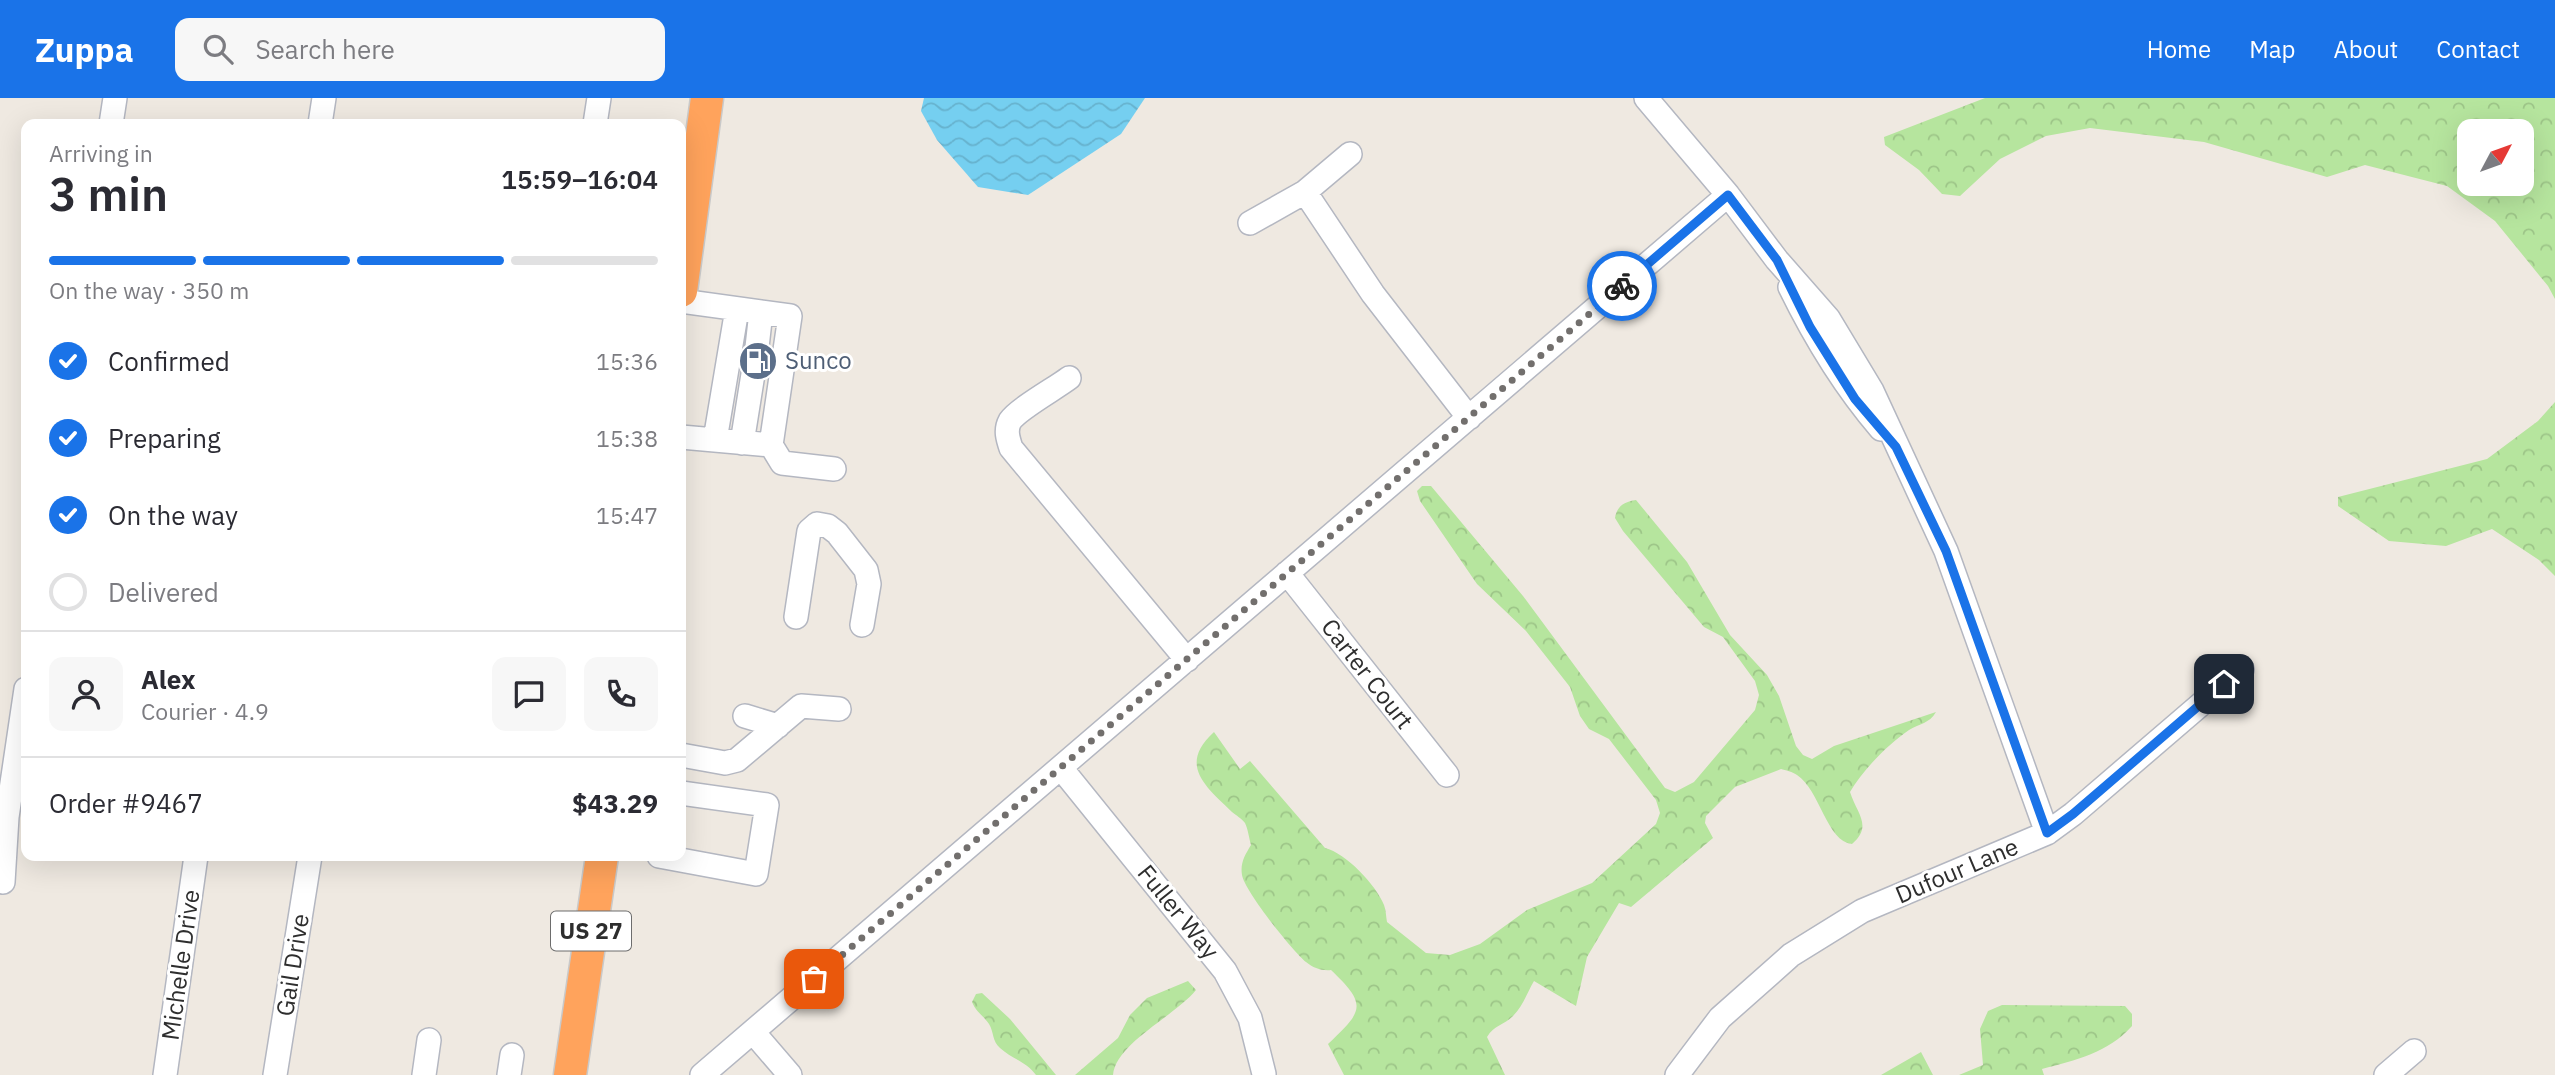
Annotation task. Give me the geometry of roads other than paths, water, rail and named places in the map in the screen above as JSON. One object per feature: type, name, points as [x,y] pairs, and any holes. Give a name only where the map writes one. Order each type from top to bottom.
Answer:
[{"type":"highway","points":[[687,197],[707,98]]},
{"type":"highway","name":"US 27","points":[[570,1075],[601,861]]},
{"type":"street","points":[[112,119],[115,98]]},
{"type":"street","points":[[321,119],[324,98]]},
{"type":"street","points":[[596,119],[599,98]]},
{"type":"street","points":[[1646,98],[1728,195],[1777,260],[1810,327],[1855,399],[1896,447],[1946,551],[2047,833]]},
{"type":"street","points":[[1250,223],[1305,192],[1350,154]]},
{"type":"street","points":[[1305,192],[1373,294],[1469,418]]},
{"type":"street","points":[[702,1075],[1728,195]]},
{"type":"street","points":[[686,302],[790,316],[771,445],[782,463],[834,469]]},
{"type":"street","points":[[715,440],[737,309]]},
{"type":"street","points":[[757,347],[761,313]]},
{"type":"street","points":[[742,443],[753,373]]},
{"type":"street","points":[[1069,378],[1016,415],[1009,423],[1006,436],[1011,448],[1187,660]]},
{"type":"street","points":[[686,437],[771,445]]},
{"type":"street","points":[[796,617],[809,531],[817,524],[828,526],[837,533],[866,570],[869,584],[862,625]]},
{"type":"street","name":"Carter Court","points":[[1287,573],[1447,775]]},
{"type":"street","name":"Dufour Lane","points":[[1677,1075],[1720,1018],[1791,955],[1862,911],[2047,833],[2073,814],[2242,669]]},
{"type":"street","points":[[686,756],[725,763],[737,760],[801,706],[839,709]]},
{"type":"street","points":[[745,716],[778,726]]},
{"type":"street","points":[[3,882],[7,817],[21,723]]},
{"type":"street","name":"Fuller Way","points":[[1061,768],[1225,971],[1250,1018],[1264,1074]]},
{"type":"street","points":[[686,794],[767,805],[756,874],[686,861]]},
{"type":"street","name":"Michelle Drive","points":[[165,1075],[195,861]]},
{"type":"street","name":"Gail Drive","points":[[275,1075],[309,861]]},
{"type":"street","points":[[753,1032],[790,1075]]},
{"type":"street","points":[[424,1075],[429,1040]]},
{"type":"street","points":[[2386,1075],[2414,1051]]},
{"type":"water","points":[[924,98],[1145,98],[1121,134],[1028,195],[978,187],[937,140],[921,111]]},
{"type":"place","name":"Sunco","points":[[758,361]]}]
